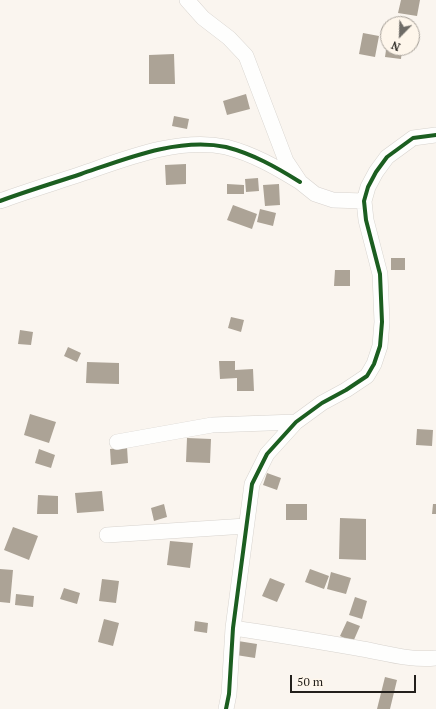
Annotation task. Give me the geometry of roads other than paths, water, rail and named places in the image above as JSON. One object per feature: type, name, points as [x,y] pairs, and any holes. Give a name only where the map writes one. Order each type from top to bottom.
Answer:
[{"type":"street","points":[[187,0],[203,18],[229,38],[246,56],[286,161],[300,182]]},
{"type":"street","points":[[226,709],[229,694],[233,628],[252,484],[266,454],[296,422],[322,403],[346,390],[367,376],[374,364],[380,346],[382,322],[380,274],[366,220],[364,201],[368,187],[386,157],[413,138],[436,136]]},
{"type":"street","points":[[0,201],[130,157],[195,144],[225,147],[250,154],[271,164],[300,182],[315,194],[332,200],[364,201]]},
{"type":"street","points":[[117,442],[212,425],[296,422]]},
{"type":"street","points":[[107,535],[246,526]]},
{"type":"street","points":[[233,628],[400,656],[428,659],[436,658]]}]
